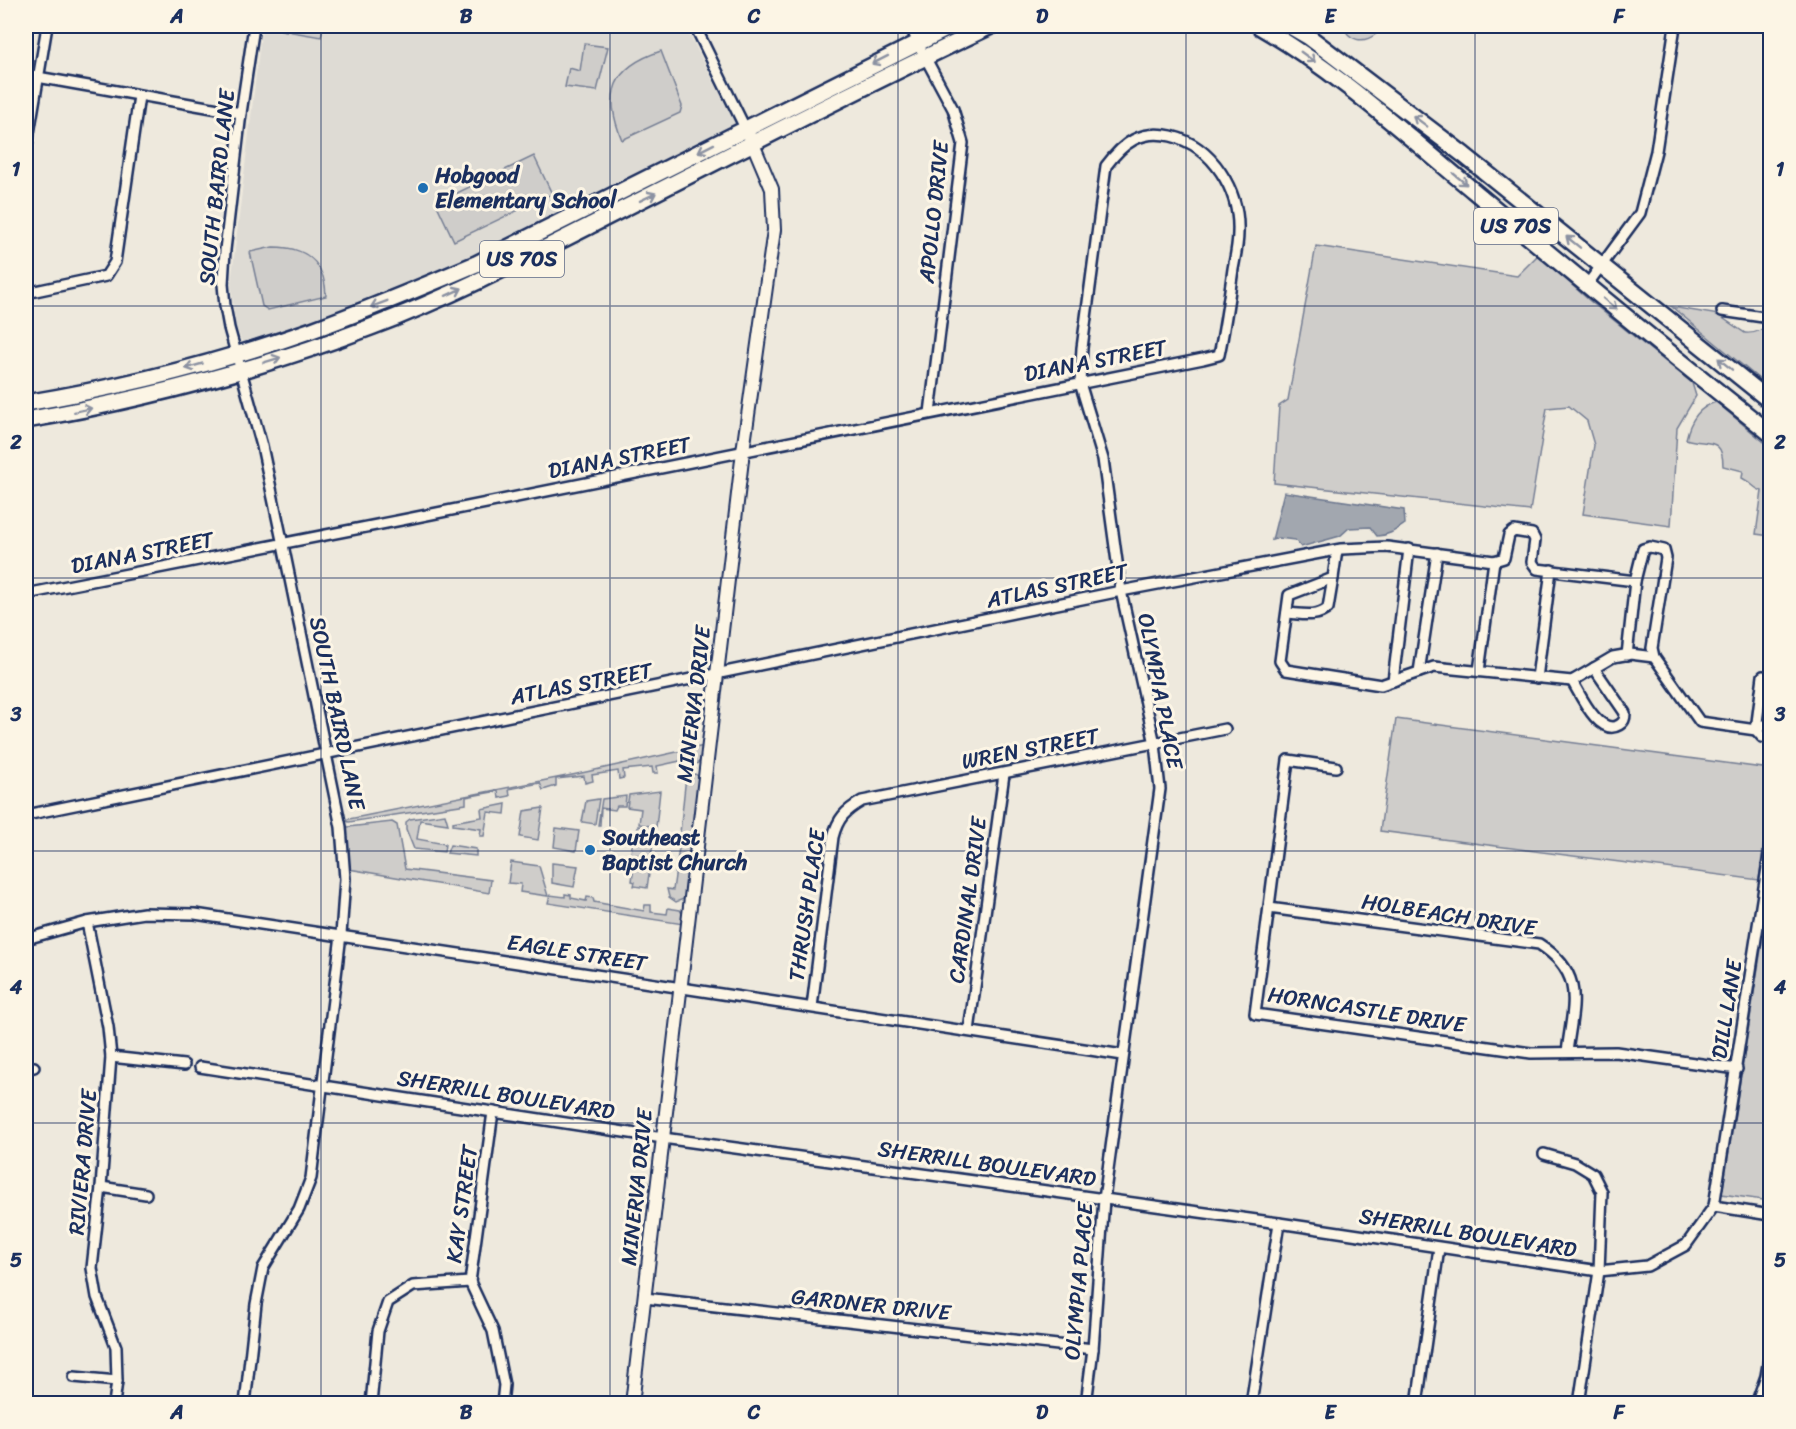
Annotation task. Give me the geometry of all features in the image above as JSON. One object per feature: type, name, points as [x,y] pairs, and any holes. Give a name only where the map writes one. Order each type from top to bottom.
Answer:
[{"type":"main road","name":"US 70S","points":[[26,403],[80,394],[160,376],[311,330],[396,297],[476,264],[952,26]]},
{"type":"main road","name":"US 70S","points":[[26,420],[136,398],[241,370],[372,327],[444,296],[991,26]]},
{"type":"main road","name":"US 70S","points":[[1259,26],[1290,43],[1347,85],[1587,285],[1770,433]]},
{"type":"main road","name":"US 70S","points":[[1290,26],[1309,37],[1464,154],[1770,400]]},
{"type":"street","points":[[26,151],[47,26]]},
{"type":"street","name":"SOUTH BAIRD LANE","points":[[245,1404],[256,1304],[263,1268],[299,1209],[310,1178],[341,935],[345,879],[341,827],[327,754],[262,446],[229,328],[223,284],[241,113],[254,26]]},
{"type":"street","name":"MINERVA DRIVE","points":[[632,1404],[743,451],[774,230],[771,189],[753,145],[695,26]]},
{"type":"street","name":"APOLLO DRIVE","points":[[910,26],[953,109],[963,142],[930,413]]},
{"type":"street","points":[[1587,285],[1640,213],[1656,151],[1674,26]]},
{"type":"street","points":[[26,75],[241,113]]},
{"type":"street","points":[[26,293],[106,276],[115,262],[139,96]]},
{"type":"street","name":"DIANA STREET","points":[[26,594],[283,545],[1219,355],[1226,324],[1239,232],[1232,191],[1214,163],[1199,148],[1182,139],[1163,134]]},
{"type":"street","name":"OLYMPIA PLACE","points":[[1086,1404],[1093,1349],[1104,1199],[1160,789],[1155,744],[1121,591],[1103,459],[1080,383],[1082,348],[1106,166],[1118,149],[1138,136],[1163,134]]},
{"type":"street","points":[[1722,311],[1770,318]]},
{"type":"street","points":[[1479,671],[1494,561],[1504,558],[1509,535],[1514,531],[1532,534],[1535,540],[1532,562],[1537,569],[1635,581]]},
{"type":"street","name":"ATLAS STREET","points":[[26,815],[1121,591],[1337,550],[1387,547],[1494,561]]},
{"type":"street","points":[[1627,655],[1635,581],[1643,549],[1650,547],[1664,550],[1666,558],[1652,648],[1654,657],[1700,722],[1756,730],[1762,737],[1770,738]]},
{"type":"street","points":[[1393,681],[1409,549]]},
{"type":"street","points":[[1287,613],[1314,615],[1328,608],[1337,550]]},
{"type":"street","points":[[1419,672],[1437,553]]},
{"type":"street","points":[[1537,678],[1551,570]]},
{"type":"street","points":[[1333,578],[1289,595],[1280,661],[1286,670],[1381,685],[1434,667],[1572,681],[1613,657],[1627,655],[1654,657]]},
{"type":"street","points":[[1572,681],[1597,721],[1606,726],[1615,727],[1621,724],[1625,713],[1594,668]]},
{"type":"street","points":[[1756,730],[1763,676]]},
{"type":"street","points":[[1756,730],[1763,725],[1770,726]]},
{"type":"street","name":"WREN STREET","points":[[845,811],[862,801],[1225,729]]},
{"type":"street","name":"HORNCASTLE DRIVE","points":[[1336,767],[1288,760],[1255,1014],[1531,1053],[1616,1052],[1737,1069]]},
{"type":"street","name":"CARDINAL DRIVE","points":[[969,1031],[1004,774]]},
{"type":"street","name":"THRUSH PLACE","points":[[812,1008],[833,837],[837,823],[845,811]]},
{"type":"street","name":"DILL LANE","points":[[1720,1175],[1770,849]]},
{"type":"street","name":"HOLBEACH DRIVE","points":[[1269,908],[1539,944],[1562,962],[1574,990],[1567,1052]]},
{"type":"street","name":"EAGLE STREET","points":[[26,939],[87,922],[144,913],[195,914],[1124,1055]]},
{"type":"street","name":"RIVIERA DRIVE","points":[[87,922],[108,1028],[111,1057],[92,1268],[97,1297],[116,1347],[117,1381],[114,1404]]},
{"type":"street","points":[[111,1057],[184,1065]]},
{"type":"street","name":"SHERRILL BOULEVARD","points":[[200,1067],[663,1138],[1279,1223],[1599,1271],[1647,1266],[1686,1245],[1714,1206],[1720,1175]]},
{"type":"street","name":"KAY STREET","points":[[493,1112],[470,1282],[493,1331],[504,1385],[502,1404]]},
{"type":"street","points":[[1544,1154],[1575,1163],[1593,1174],[1602,1192],[1599,1271],[1579,1404]]},
{"type":"street","points":[[101,1187],[146,1194]]},
{"type":"street","points":[[1714,1206],[1770,1215]]},
{"type":"street","points":[[1251,1404],[1279,1223]]},
{"type":"street","points":[[1417,1404],[1438,1248]]},
{"type":"street","points":[[371,1404],[378,1331],[388,1302],[412,1286],[470,1282]]},
{"type":"street","name":"GARDNER DRIVE","points":[[645,1298],[1093,1349]]},
{"type":"street","points":[[1756,1404],[1766,1376],[1770,1353]]},
{"type":"street","points":[[74,1377],[117,1381]]},
{"type":"shaded area","name":"Hobgood Elementary School","points":[[262,26],[685,26],[735,123],[474,254],[368,301],[254,343],[242,342],[235,324],[231,283]]},
{"type":"shaded area","points":[[277,26],[327,26],[323,27],[321,37],[281,30]]},
{"type":"shaded area","points":[[1343,26],[1377,28],[1376,34],[1361,40],[1349,35]]},
{"type":"shaded area","points":[[584,44],[608,47],[597,91],[565,87],[569,68],[580,71]]},
{"type":"shaded area","points":[[661,51],[682,106],[680,113],[622,140],[613,109],[616,84],[622,74],[632,65]]},
{"type":"shaded area","points":[[534,156],[552,194],[454,241],[436,203]]},
{"type":"shaded area","points":[[1316,246],[1517,276],[1538,255],[1590,301],[1692,383],[1696,396],[1677,428],[1671,526],[1583,514],[1594,445],[1587,421],[1569,406],[1547,408],[1530,511],[1274,483],[1279,406],[1288,400]]},
{"type":"shaded area","points":[[273,247],[295,250],[312,258],[322,274],[326,296],[268,310],[262,306],[250,252]]},
{"type":"shaded area","points":[[1672,307],[1725,316],[1724,319],[1745,333],[1759,331],[1770,322],[1770,388]]},
{"type":"shaded area","points":[[1716,402],[1770,447],[1770,536],[1756,534],[1762,491],[1742,478],[1743,471],[1723,466],[1722,456],[1717,446],[1686,439],[1690,426],[1700,411]]},
{"type":"shaded area","points":[[1284,492],[1404,510],[1405,524],[1381,536],[1377,536],[1370,527],[1349,528],[1340,536],[1301,547],[1295,540],[1278,538],[1272,540]]},
{"type":"shaded area","points":[[1396,719],[1770,769],[1770,793],[1759,880],[1380,831]]},
{"type":"shaded area","points":[[704,746],[700,761],[687,768],[685,760],[657,766],[658,773],[653,773],[652,767],[623,770],[624,778],[619,779],[618,771],[592,775],[593,781],[585,783],[584,776],[556,779],[556,786],[543,790],[540,783],[509,789],[510,796],[499,798],[498,791],[466,797],[466,804],[349,822],[344,820],[577,774]]},
{"type":"shaded area","points":[[695,774],[701,778],[686,898],[676,902],[669,897],[667,889],[673,890],[679,848],[674,847],[675,834],[680,833],[686,776]]},
{"type":"shaded area","points":[[660,791],[656,827],[639,824],[641,809],[627,807],[629,795]]},
{"type":"shaded area","points":[[626,796],[625,806],[617,806],[615,810],[601,808],[600,825],[598,825],[602,799]]},
{"type":"shaded area","points":[[599,799],[595,824],[582,822],[586,801]]},
{"type":"shaded area","points":[[506,804],[505,814],[488,812],[484,836],[480,836],[481,829],[453,825],[453,822],[482,817],[481,809]]},
{"type":"shaded area","points":[[543,808],[538,840],[520,837],[524,811]]},
{"type":"shaded area","points":[[445,814],[448,824],[420,820],[417,839],[445,844],[444,852],[414,849],[406,829],[406,822],[410,819]]},
{"type":"shaded area","points":[[392,822],[397,825],[405,869],[491,880],[489,893],[349,869],[345,830],[348,827]]},
{"type":"shaded area","points":[[638,826],[655,829],[651,857],[631,854],[633,837],[638,837]]},
{"type":"shaded area","points":[[556,828],[579,831],[576,851],[554,847]]},
{"type":"shaded area","points":[[450,845],[476,849],[476,856],[447,853]]},
{"type":"shaded area","points":[[632,857],[651,860],[647,888],[634,886],[635,882],[632,881],[635,860],[631,860]]},
{"type":"shaded area","points":[[511,862],[539,866],[548,896],[520,892],[521,884],[508,883]]},
{"type":"shaded area","points":[[552,863],[578,866],[574,887],[552,883]]},
{"type":"shaded area","points":[[1770,893],[1770,1201],[1722,1194]]},
{"type":"shaded area","points":[[565,894],[571,895],[571,898],[586,901],[587,897],[593,898],[594,902],[644,911],[645,905],[651,905],[651,912],[667,914],[668,908],[680,910],[684,916],[683,924],[548,903],[550,895],[565,897]]},
{"type":"place","name":"Hobgood Elementary School","points":[[423,188]]},
{"type":"place","name":"Southeast Baptist Church","points":[[590,850]]}]
